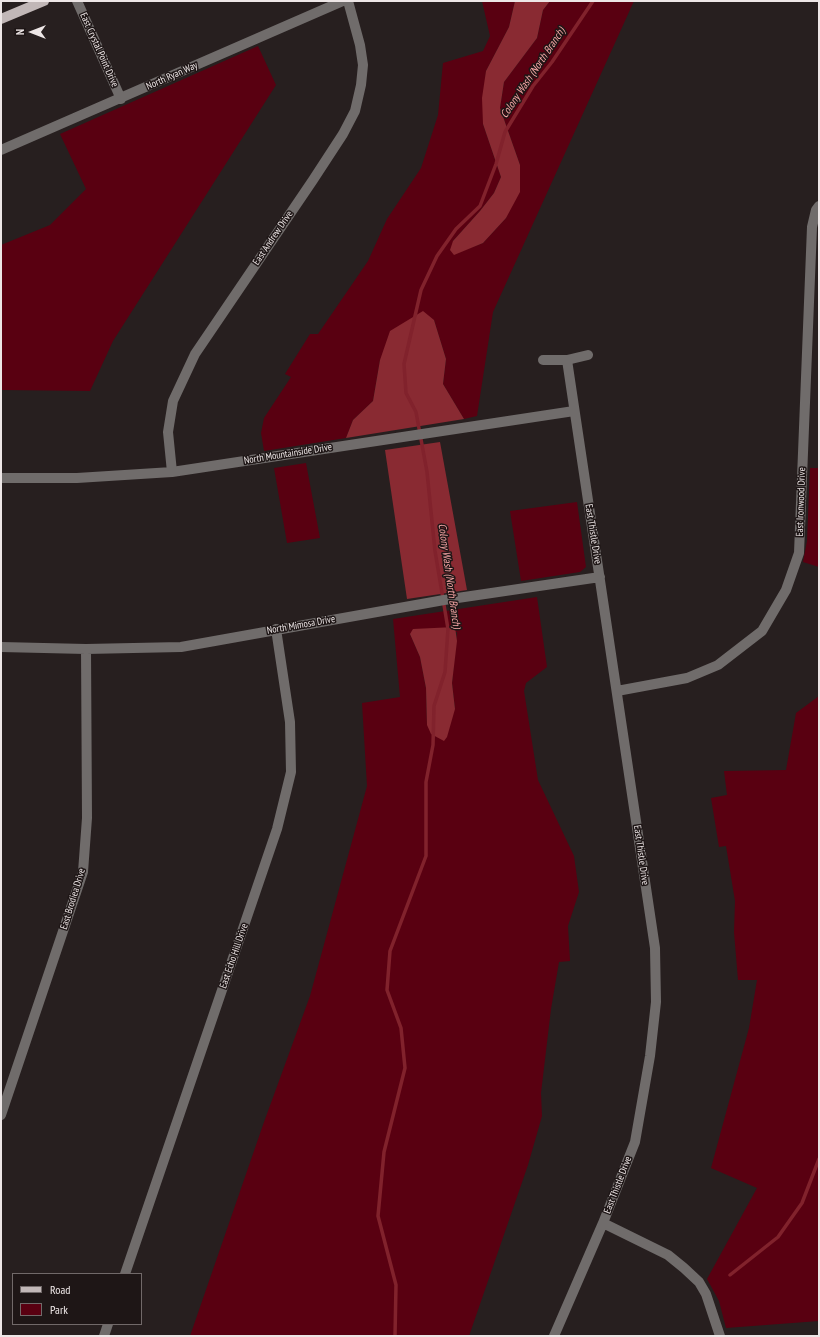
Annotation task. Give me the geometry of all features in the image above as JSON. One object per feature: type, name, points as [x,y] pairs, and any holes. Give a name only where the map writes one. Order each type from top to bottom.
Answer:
[{"type":"main road","points":[[1,19],[44,1]]},
{"type":"street","name":"East Crystal Point Drive","points":[[77,1],[121,99]]},
{"type":"street","name":"North Ryan Way","points":[[1,150],[343,1]]},
{"type":"street","name":"East Andrew Drive","points":[[172,472],[168,432],[173,401],[195,354],[326,160],[355,111],[361,85],[363,65],[360,45],[348,1]]},
{"type":"street","name":"East Ironwood Drive","points":[[618,691],[687,678],[718,665],[762,630],[786,590],[799,553],[812,228],[816,210],[819,206]]},
{"type":"street","points":[[543,360],[567,360],[588,355]]},
{"type":"street","name":"East Thistle Drive","points":[[554,1336],[604,1223],[635,1142],[650,1056],[656,1002],[655,948],[618,691],[567,360]]},
{"type":"street","name":"North Mountainside Drive","points":[[1,478],[77,478],[172,472],[574,411]]},
{"type":"street","name":"North Mimosa Drive","points":[[1,647],[86,649],[181,647],[444,600],[600,577]]},
{"type":"street","name":"East Echo Hill Drive","points":[[125,1273],[277,829],[291,772],[290,722],[276,629]]},
{"type":"street","name":"East Brodiea Drive","points":[[1,1115],[83,872],[87,818],[86,649]]},
{"type":"street","points":[[604,1223],[668,1255],[699,1282],[706,1294],[720,1336]]},
{"type":"street","points":[[104,1336],[108,1325]]},
{"type":"green space","points":[[482,1],[515,1],[509,27],[486,71],[483,124],[501,177],[494,193],[453,241],[454,254],[483,243],[506,218],[520,165],[500,108],[504,82],[537,38],[543,10],[550,1],[634,1],[493,312],[477,416],[464,419],[443,384],[446,359],[434,320],[380,360],[373,401],[353,420],[346,438],[264,451],[261,433],[264,418],[291,377],[285,374],[310,334],[318,334],[368,261],[387,219],[421,168],[438,115],[443,63],[483,51],[490,36]]},
{"type":"green space","points":[[258,46],[276,85],[113,341],[90,391],[1,390],[1,245],[50,225],[86,189],[60,134]]},
{"type":"green space","points":[[306,463],[320,538],[287,543],[274,468]]},
{"type":"green space","points":[[810,468],[819,468],[819,567],[803,562],[807,541]]},
{"type":"green space","points":[[577,502],[586,567],[580,572],[521,581],[510,511]]},
{"type":"green space","points":[[537,597],[547,667],[526,683],[524,691],[538,780],[574,856],[579,892],[568,926],[570,961],[559,962],[551,1009],[541,1093],[542,1116],[528,1165],[469,1336],[190,1336],[264,1122],[310,996],[367,786],[362,703],[400,697],[393,619]],"holes":[[[457,632],[452,683],[455,709],[427,725],[426,688],[420,657],[410,634]]]},
{"type":"green space","points":[[819,696],[819,1321],[726,1328],[719,1301],[707,1279],[757,1188],[711,1168],[749,1028],[757,980],[738,980],[734,932],[735,901],[726,846],[719,847],[711,798],[727,795],[724,771],[786,770],[796,713]]},
{"type":"shaded area","points":[[515,1],[550,1],[543,10],[537,38],[504,82],[500,108],[520,165],[520,192],[506,218],[483,243],[454,255],[450,250],[453,241],[494,193],[501,177],[483,124],[482,98],[486,71],[509,27]]},
{"type":"shaded area","points":[[423,311],[434,320],[446,359],[443,384],[464,419],[346,438],[353,420],[373,401],[380,360],[390,331]]},
{"type":"shaded area","points":[[440,442],[467,590],[407,599],[385,450]]},
{"type":"shaded area","points":[[455,627],[457,641],[452,683],[455,709],[447,737],[444,741],[431,734],[427,725],[426,688],[420,657],[410,634],[413,629]]},
{"type":"waterway","name":"Colony Wash (North Branch)","points":[[395,1336],[396,1285],[378,1216],[384,1152],[405,1068],[401,1028],[387,990],[390,951],[426,856],[426,782],[433,745],[434,706],[445,672],[448,629],[435,551],[427,472],[416,412],[406,393],[404,364],[421,290],[437,256],[456,229],[480,206],[496,164],[505,132],[533,86],[552,62],[593,1]]},
{"type":"waterway","points":[[730,1275],[778,1237],[802,1203],[819,1159]]}]
